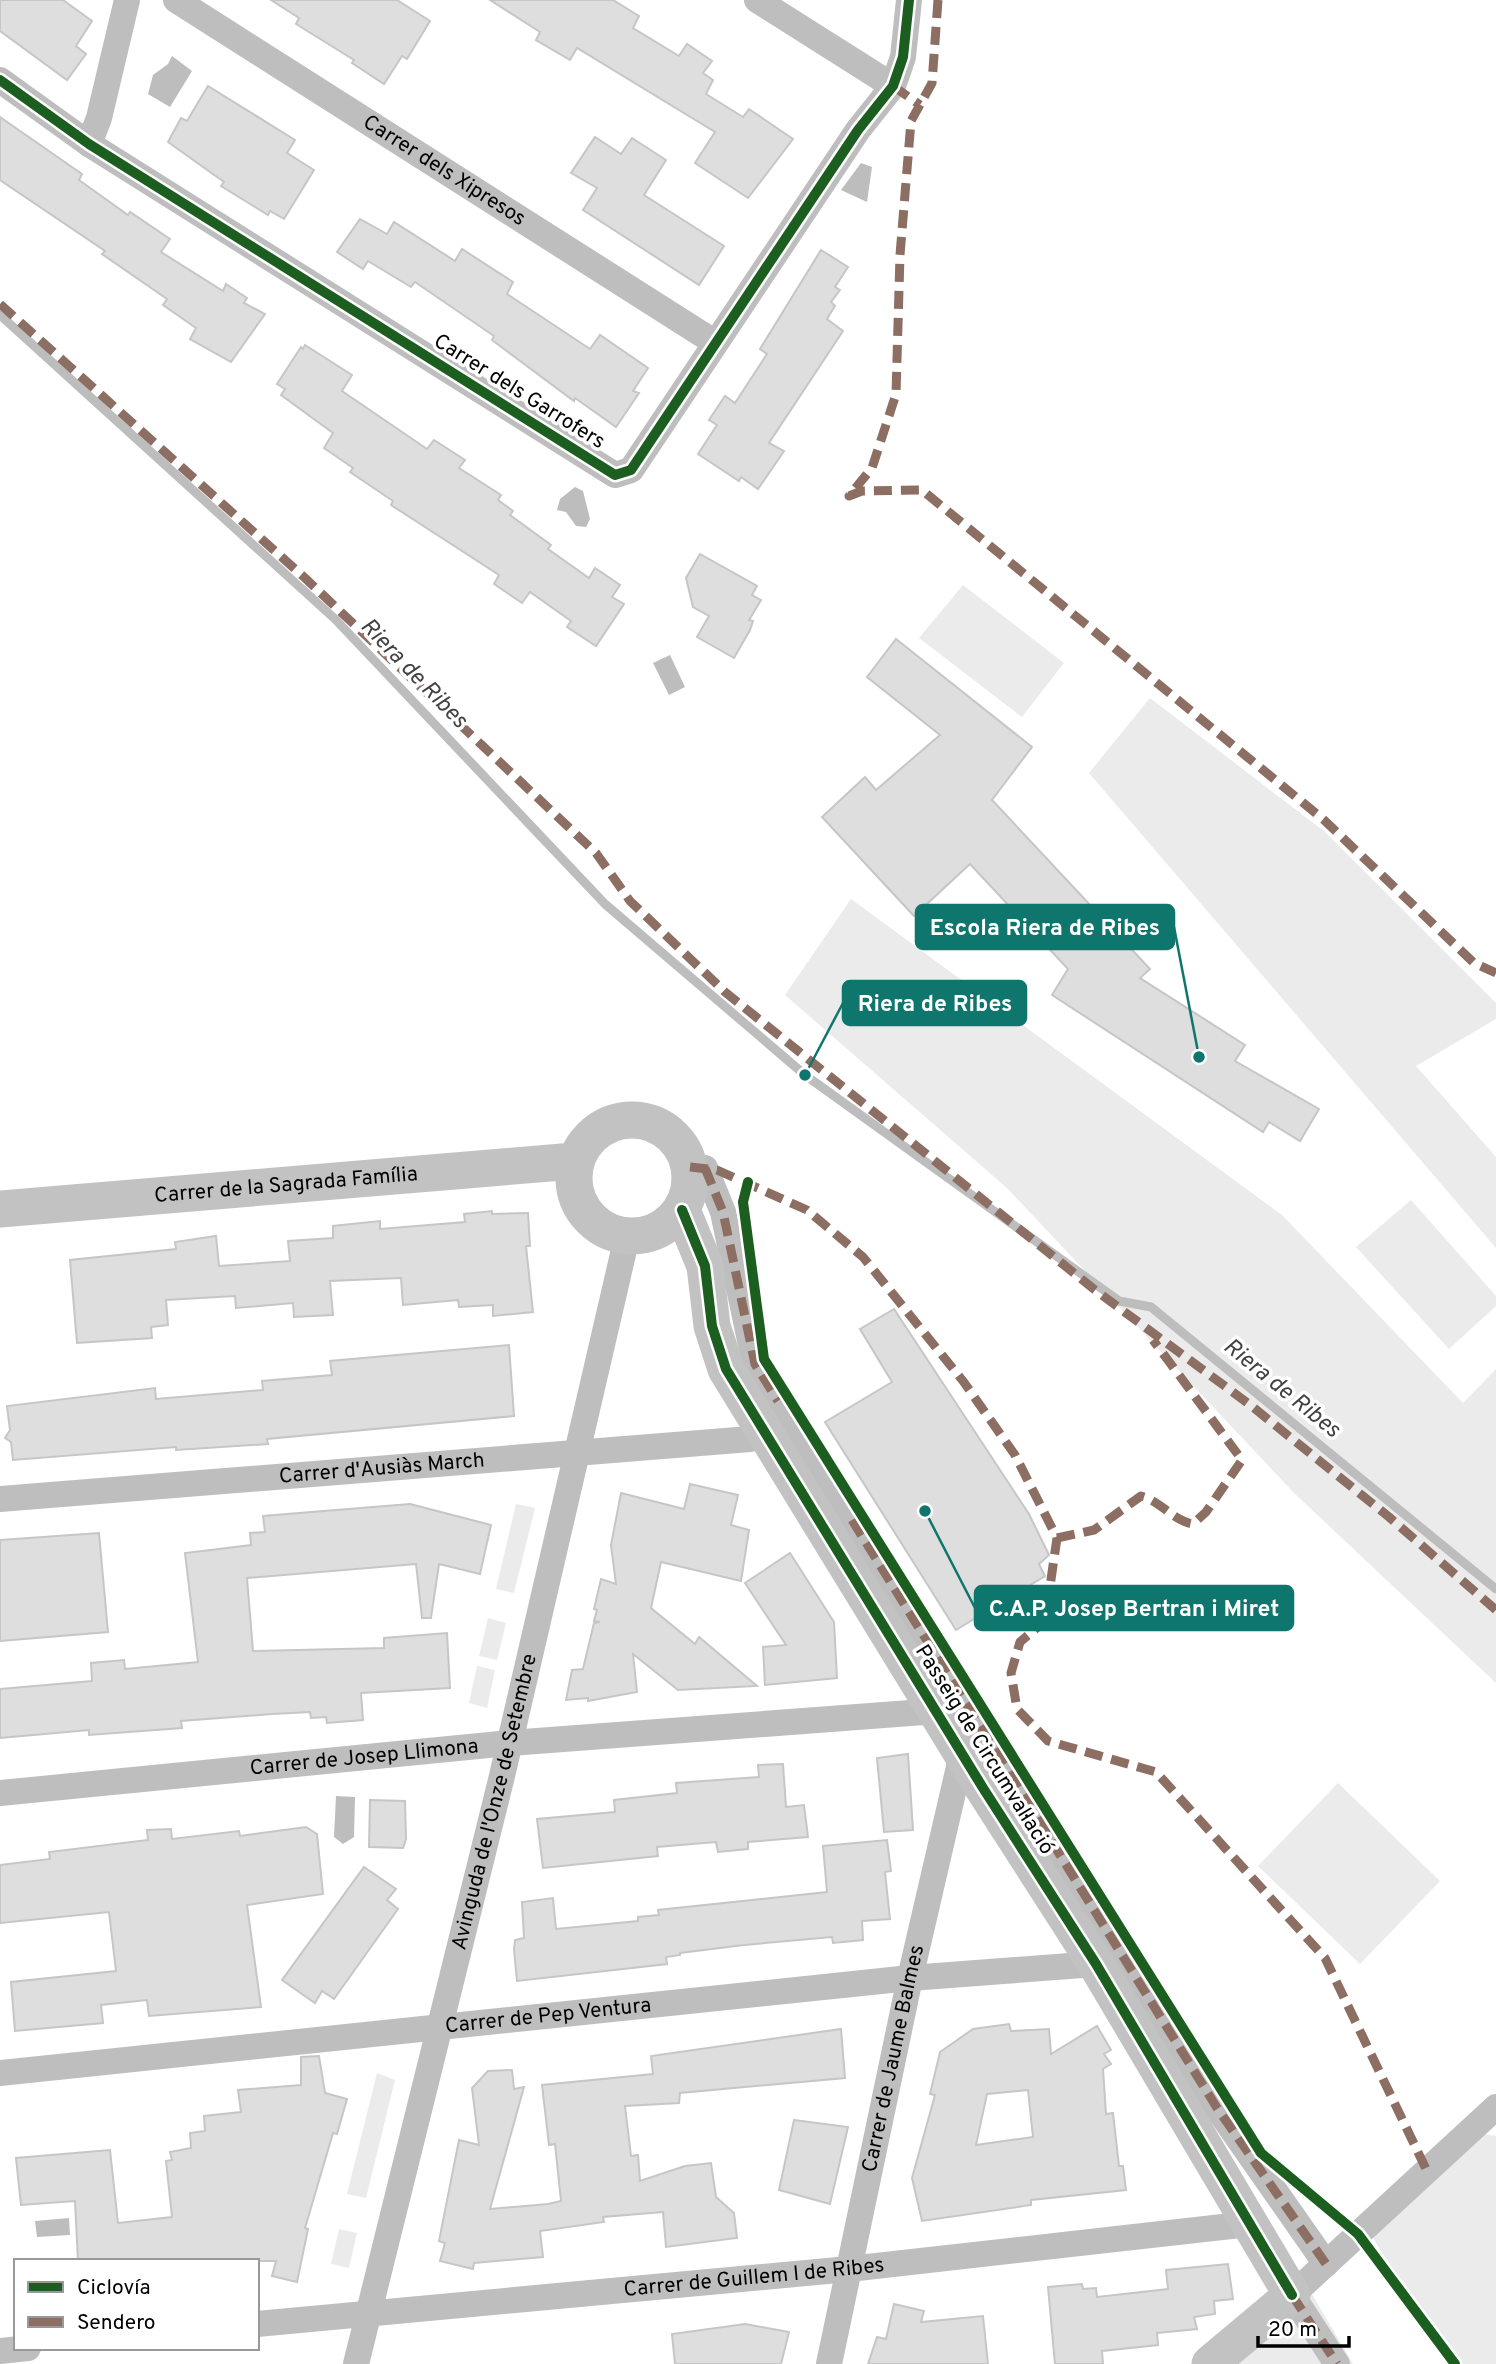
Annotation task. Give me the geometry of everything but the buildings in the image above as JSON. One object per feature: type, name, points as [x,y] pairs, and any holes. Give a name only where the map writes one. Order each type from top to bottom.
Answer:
[{"type":"street","points":[[89,144],[99,118],[127,0]]},
{"type":"street","name":"Carrer dels Xipresos","points":[[176,0],[714,342]]},
{"type":"street","points":[[757,0],[893,86],[903,57],[909,0]]},
{"type":"street","name":"Carrer dels Garrofers","points":[[0,80],[89,144],[615,475],[631,470],[858,130],[893,86]]},
{"type":"street","points":[[624,1119],[640,1119],[659,1126],[682,1146],[690,1167],[691,1187],[682,1210],[662,1229],[648,1235],[627,1237],[609,1233],[588,1218],[578,1203],[573,1180],[574,1161],[599,1129],[624,1119]]},
{"type":"street","name":"Carrer de la Sagrada Família","points":[[0,1209],[574,1161]]},
{"type":"street","name":"Passeig de Circumval·lació","points":[[705,1168],[723,1212],[755,1364],[1217,2108],[1326,2264]]},
{"type":"street","name":"Passeig de Circumval·lació","points":[[682,1210],[705,1265],[712,1326],[726,1369],[762,1432],[798,1484],[962,1754],[1096,1964],[1249,2224],[1337,2364]]},
{"type":"street","name":"Avinguda de l'Onze de Setembre","points":[[356,2364],[510,1743],[627,1237]]},
{"type":"street","name":"Carrer d'Ausiàs March","points":[[0,1499],[750,1439],[762,1432]]},
{"type":"street","name":"Carrer de Josep Llimona","points":[[0,1793],[510,1743],[937,1711]]},
{"type":"street","name":"Carrer de Jaume Balmes","points":[[829,2364],[910,1978],[962,1754]]},
{"type":"street","name":"Carrer de Pep Ventura","points":[[0,2073],[910,1978],[1096,1964]]},
{"type":"street","points":[[1210,2364],[1292,2295],[1496,2107]]},
{"type":"street","name":"Carrer de Guillem I de Ribes","points":[[259,2325],[849,2269],[1249,2224]]},
{"type":"shaded area","points":[[172,56],[192,71],[170,107],[148,94],[153,75],[168,64]]},
{"type":"shaded area","points":[[861,163],[872,167],[867,202],[841,190]]},
{"type":"shaded area","points":[[575,487],[583,491],[590,519],[586,527],[576,526],[566,512],[557,510],[560,499]]},
{"type":"shaded area","points":[[963,585],[1064,663],[1022,717],[919,638]]},
{"type":"shaded area","points":[[670,655],[685,687],[669,695],[653,663]]},
{"type":"shaded area","points":[[1150,698],[1325,832],[1496,1003],[1496,1019],[1416,1066],[1496,1157],[1496,1248],[1089,773]]},
{"type":"shaded area","points":[[851,899],[1282,1215],[1463,1403],[1496,1369],[1496,1683],[1294,1493],[1007,1188],[785,995]]},
{"type":"shaded area","points":[[1411,1200],[1496,1296],[1496,1306],[1449,1349],[1356,1247]]},
{"type":"shaded area","points":[[516,1504],[535,1508],[514,1593],[496,1589]]},
{"type":"shaded area","points":[[488,1618],[506,1623],[497,1660],[479,1656]]},
{"type":"shaded area","points":[[477,1666],[495,1670],[487,1708],[469,1703]]},
{"type":"shaded area","points":[[1338,1783],[1440,1881],[1360,1964],[1258,1866]]},
{"type":"shaded area","points":[[336,1796],[355,1797],[354,1837],[343,1844],[334,1837]]},
{"type":"shaded area","points":[[377,2073],[395,2080],[366,2198],[347,2194]]},
{"type":"shaded area","points":[[1483,2134],[1496,2136],[1496,2364],[1448,2364],[1372,2236]]},
{"type":"shaded area","points":[[69,2218],[70,2235],[37,2237],[35,2221]]},
{"type":"shaded area","points":[[339,2229],[357,2233],[349,2268],[331,2264]]},
{"type":"shaded area","points":[[1309,2289],[1353,2364],[1227,2364]]},
{"type":"waterway","name":"Riera de Ribes","points":[[0,315],[335,619],[605,904],[805,1075],[1119,1301],[1151,1307],[1496,1589]]},
{"type":"marked path","points":[[938,0],[932,83],[911,121],[900,255],[896,394],[872,468],[849,496],[862,491],[922,490],[1324,820],[1474,963],[1496,973]]},
{"type":"marked path","points":[[893,86],[920,105]]},
{"type":"marked path","points":[[0,304],[305,578],[596,853],[630,901],[725,992],[1095,1290],[1249,1404],[1389,1517],[1496,1610]]},
{"type":"marked path","points":[[690,1167],[717,1170],[807,1210],[863,1257],[963,1381],[1015,1455],[1057,1538],[1045,1621],[1020,1642],[1011,1673],[1017,1709],[1048,1741],[1156,1772],[1325,1958],[1427,2171]]},
{"type":"marked path","points":[[705,1168],[723,1212],[755,1364],[778,1401]]},
{"type":"marked path","points":[[1057,1538],[1094,1530],[1141,1496],[1155,1502],[1179,1519],[1193,1524],[1206,1512],[1242,1460],[1153,1340]]},
{"type":"marked path","points":[[852,1520],[1217,2108],[1326,2264]]},
{"type":"marked path","points":[[1292,2295],[1337,2364]]},
{"type":"cycle path","points":[[0,80],[89,144],[615,475],[631,470],[858,130],[893,86],[903,57],[909,0]]},
{"type":"cycle path","points":[[748,1182],[743,1202],[764,1359],[1261,2153],[1358,2234],[1455,2364]]},
{"type":"cycle path","points":[[682,1210],[705,1266],[712,1326],[726,1369],[983,1788],[1096,1964],[1292,2295]]},
{"type":"place","name":"Escola Riera de Ribes","points":[[1199,1057]]},
{"type":"place","name":"Riera de Ribes","points":[[805,1075]]},
{"type":"place","name":"C.A.P. Josep Bertran i Miret","points":[[925,1511]]}]
